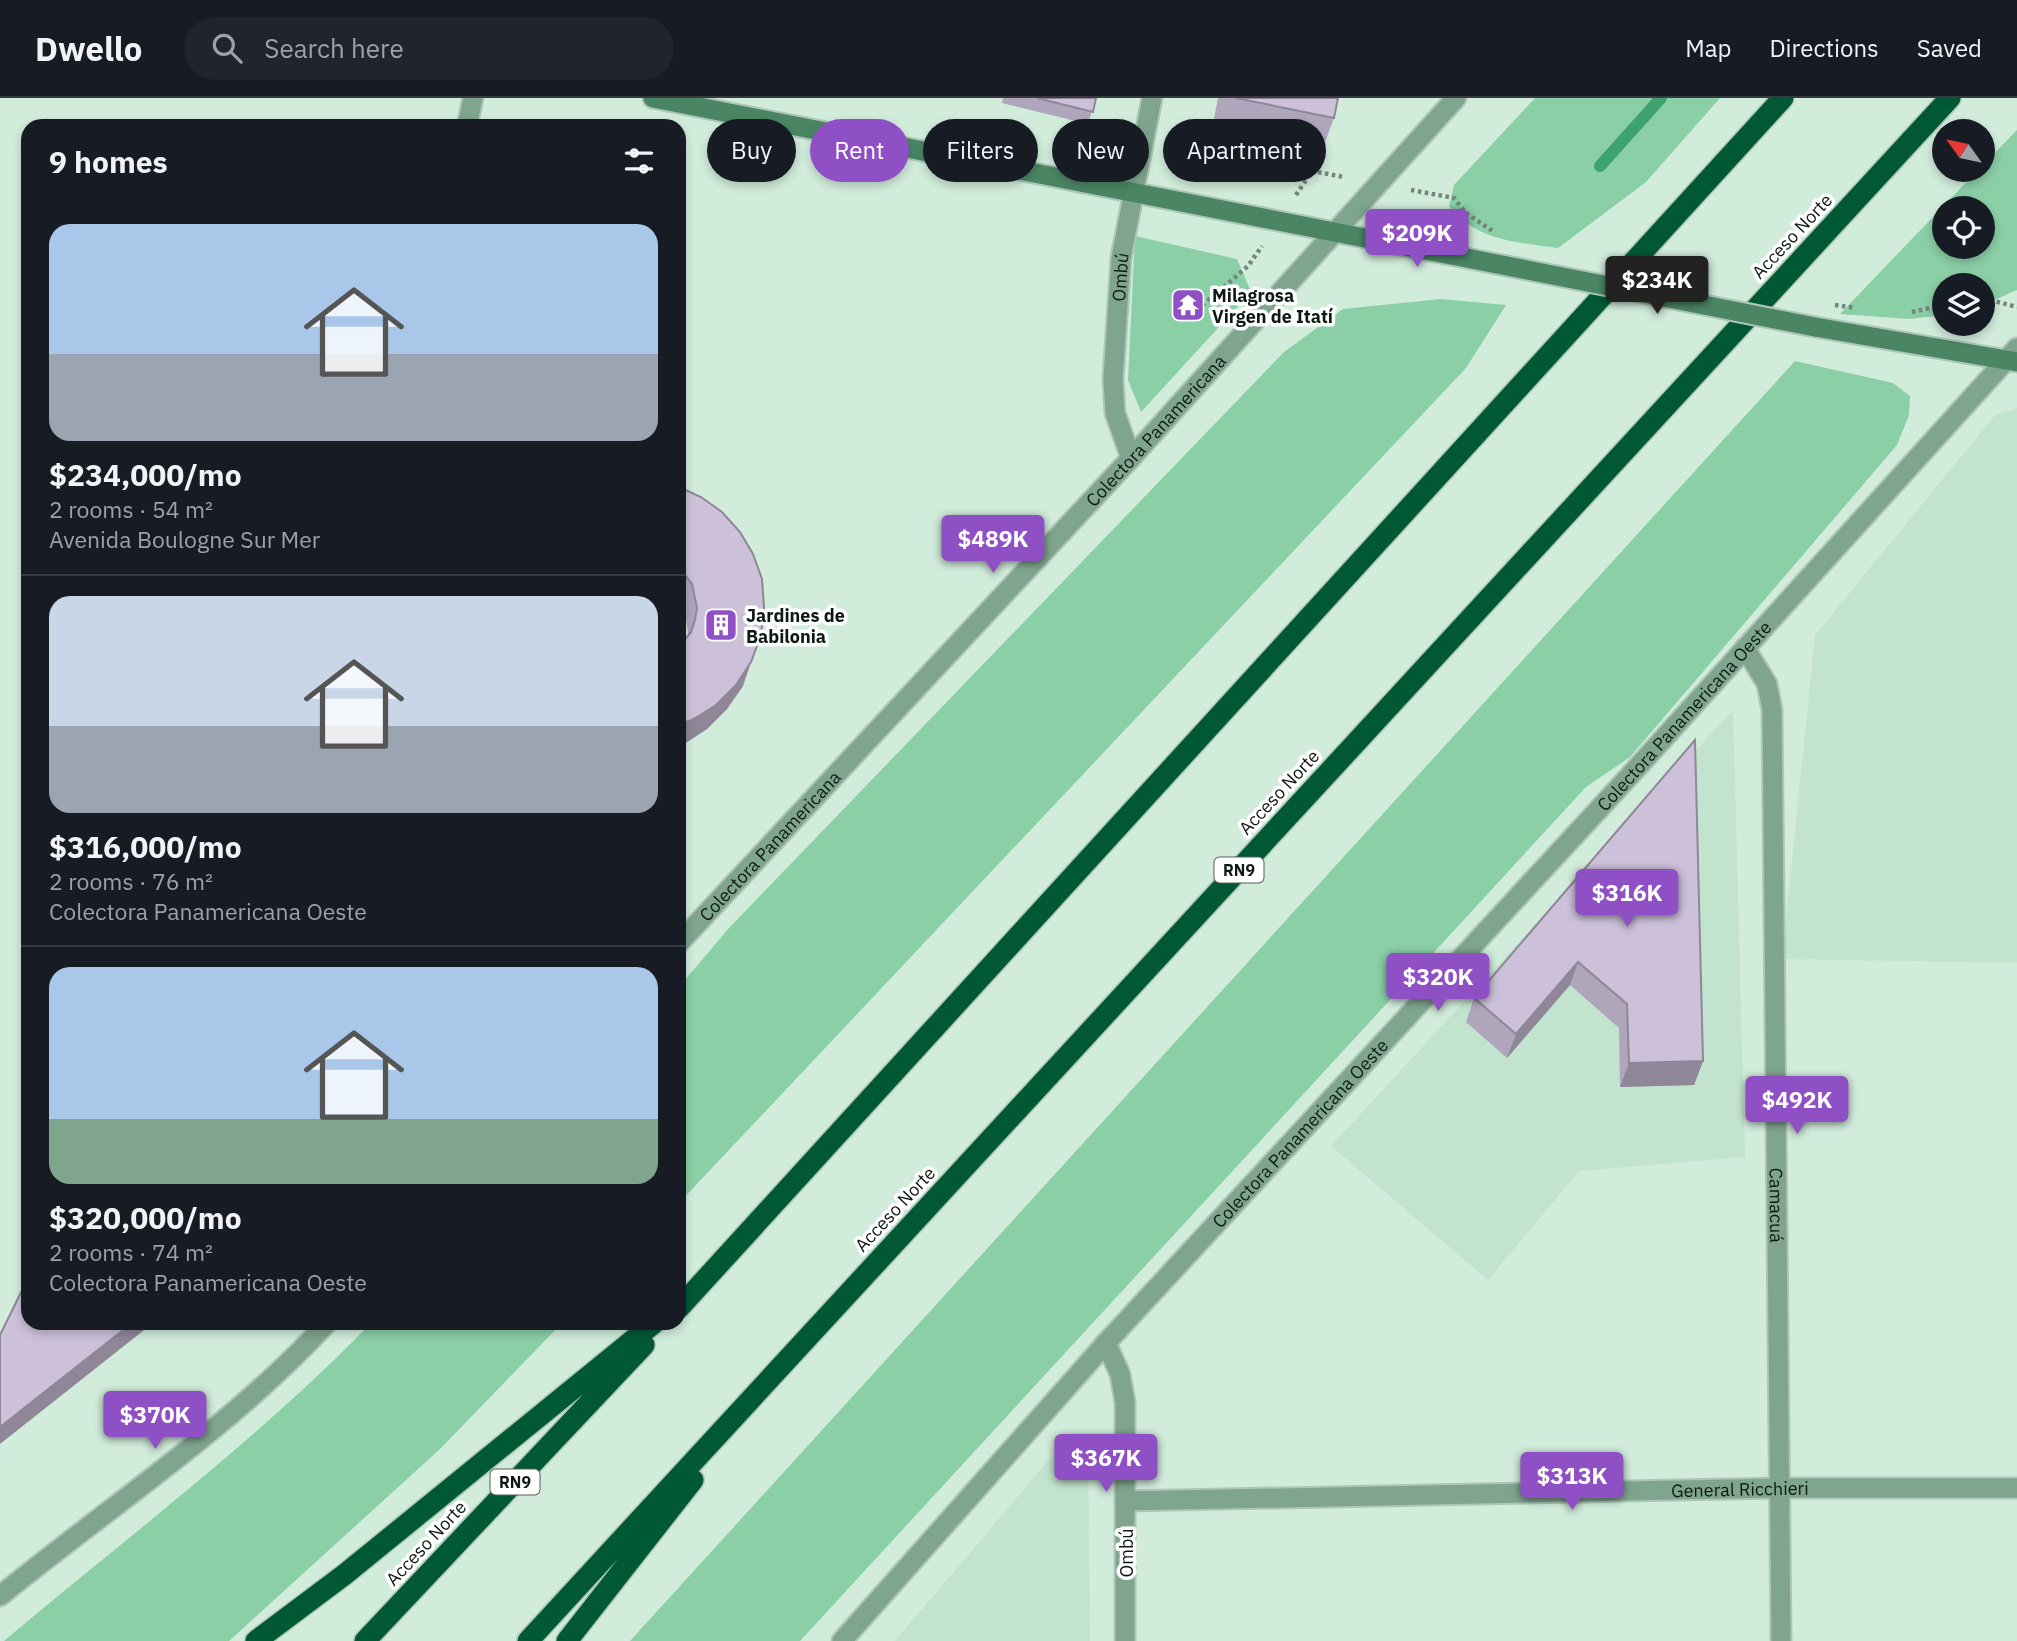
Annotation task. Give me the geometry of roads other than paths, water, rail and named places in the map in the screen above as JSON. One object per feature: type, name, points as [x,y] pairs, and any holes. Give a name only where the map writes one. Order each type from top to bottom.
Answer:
[{"type":"highway","points":[[686,1301],[1783,98]]},
{"type":"highway","name":"Acceso Norte","points":[[528,1641],[1950,98]]},
{"type":"highway","points":[[686,1296],[703,1283]]},
{"type":"highway","points":[[256,1641],[344,1575],[644,1330]]},
{"type":"highway","name":"Acceso Norte","points":[[365,1641],[658,1330]]},
{"type":"highway","points":[[567,1641],[791,1356]]},
{"type":"main road","points":[[653,98],[1815,327],[2013,357]]},
{"type":"street","points":[[468,119],[473,98]]},
{"type":"street","name":"Ombú","points":[[1131,458],[1115,413],[1113,379],[1121,258],[1152,98]]},
{"type":"street","name":"Colectora Panamericana","points":[[686,935],[1131,458],[1456,98]]},
{"type":"street","name":"Colectora Panamericana Oeste","points":[[842,1641],[1106,1343],[2013,357]]},
{"type":"street","name":"Camacuá","points":[[1745,648],[1767,684],[1772,710],[1782,1488],[1781,1641]]},
{"type":"street","points":[[0,1596],[139,1491],[233,1412],[320,1330]]},
{"type":"street","name":"Ombú","points":[[1106,1343],[1120,1374],[1125,1402],[1125,1641]]},
{"type":"street","name":"General Ricchieri","points":[[1126,1501],[1782,1488],[2017,1488]]},
{"type":"waterway","points":[[1600,166],[1661,98]]},
{"type":"place","name":"Milagrosa Virgen de Itatí","points":[[1188,305]]},
{"type":"place","name":"Jardines de Babilonia","points":[[721,625]]}]
